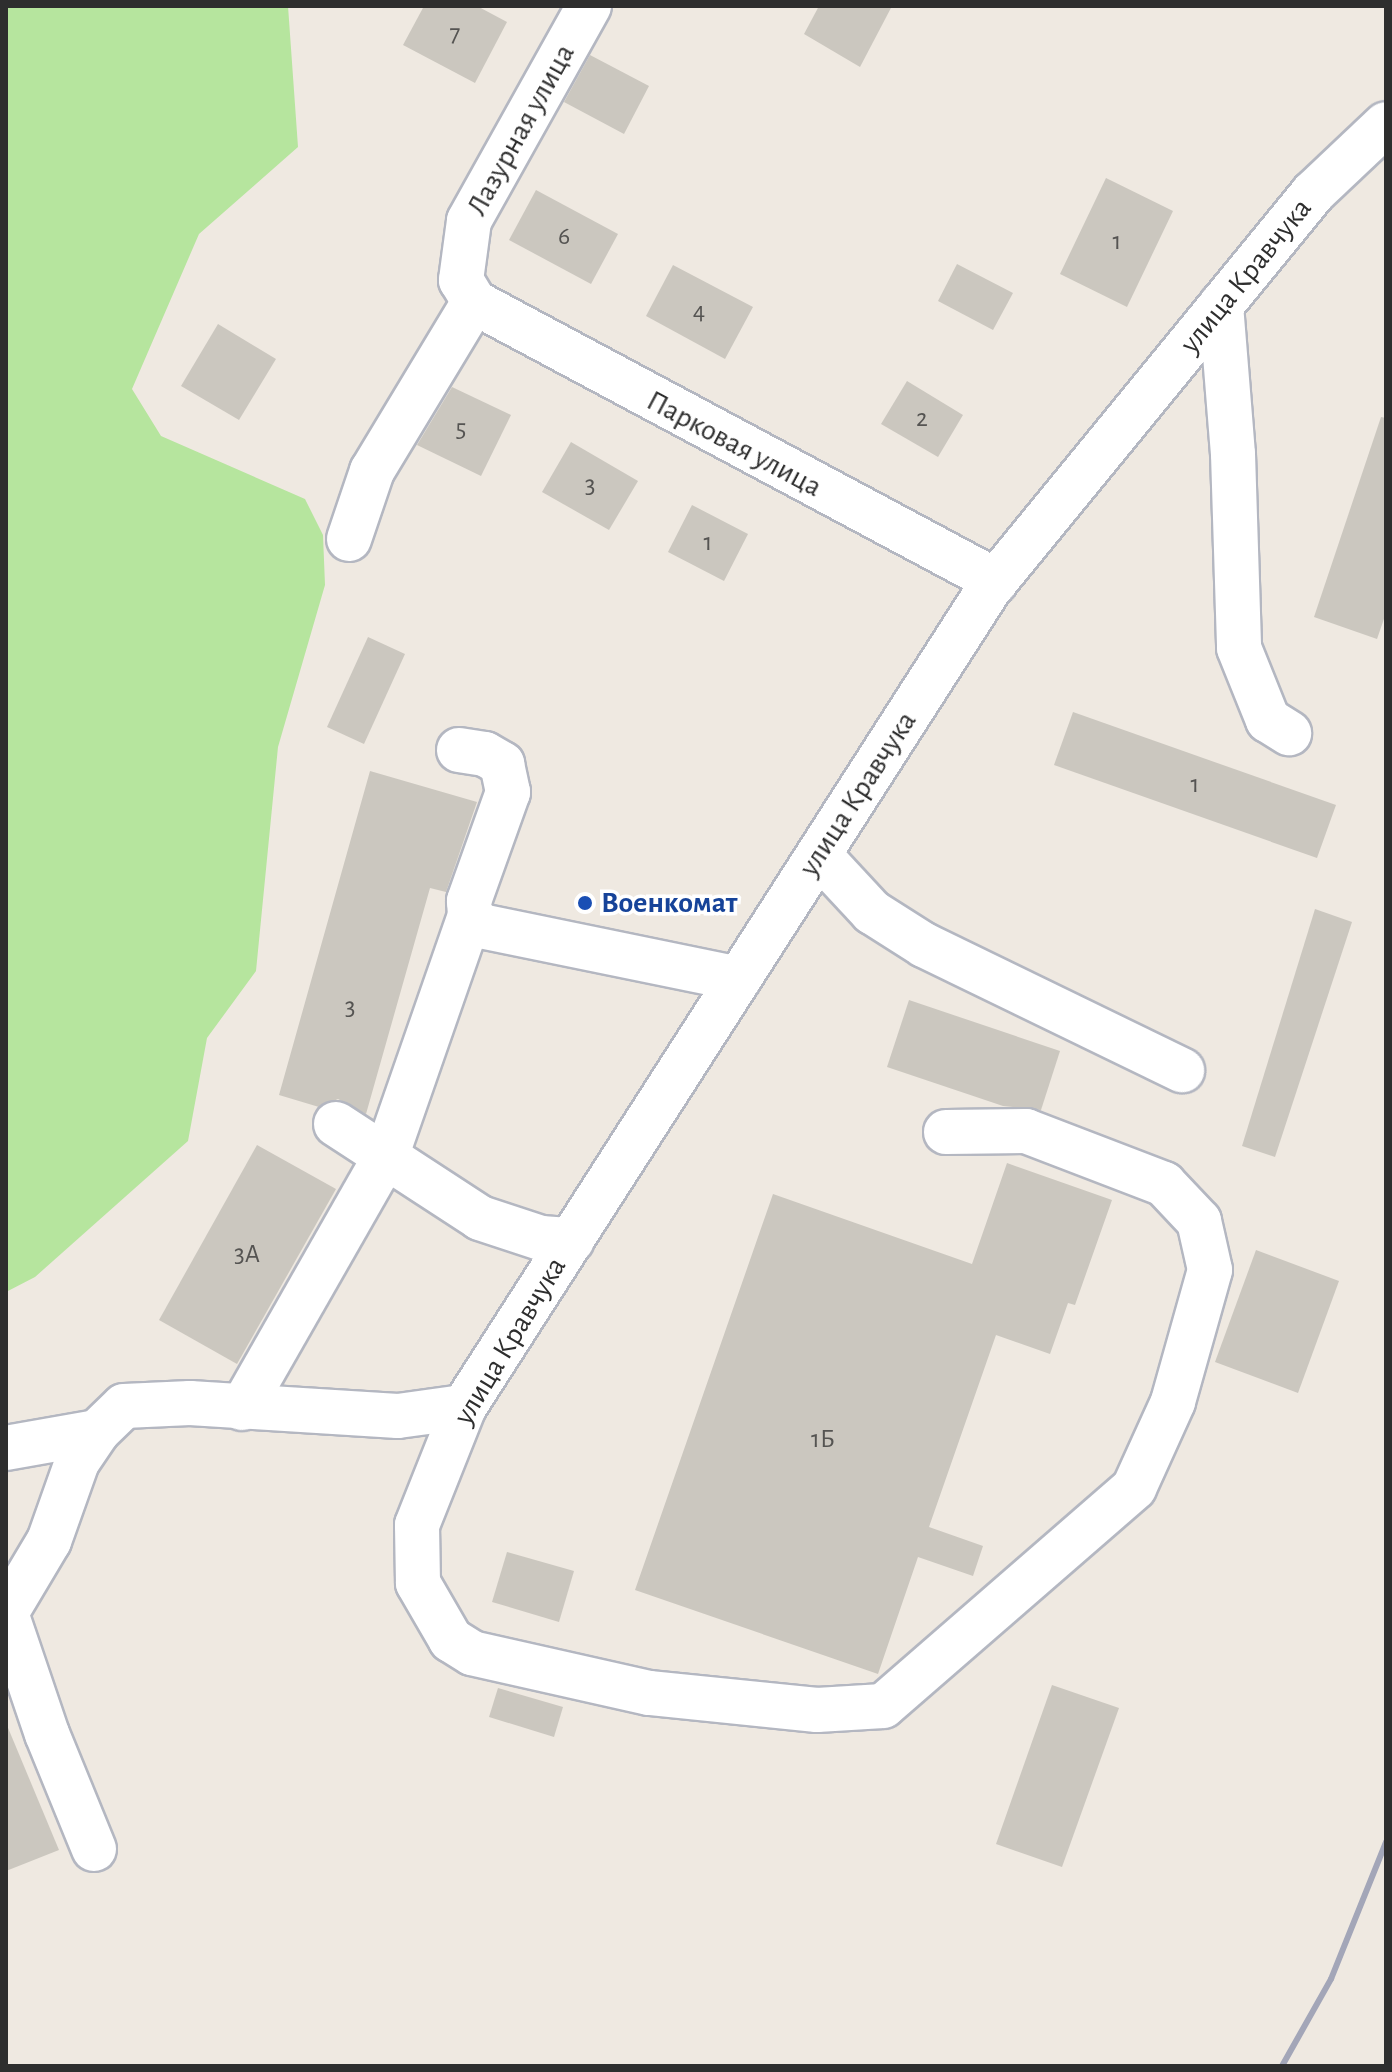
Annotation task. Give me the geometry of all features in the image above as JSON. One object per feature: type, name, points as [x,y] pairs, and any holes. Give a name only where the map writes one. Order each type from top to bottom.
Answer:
[{"type":"lane","name":"Лазурная улица","points":[[474,302],[461,280],[469,221],[589,6]]},
{"type":"lane","name":"улица Кравчука","points":[[946,1132],[1026,1131],[1164,1184],[1199,1221],[1210,1270],[1173,1402],[1134,1488],[883,1706],[817,1710],[649,1693],[472,1653],[451,1640],[418,1583],[417,1525],[464,1407],[996,581],[1313,193],[1386,124]]},
{"type":"lane","points":[[349,539],[372,471],[474,302]]},
{"type":"lane","name":"Парковая улица","points":[[474,302],[996,581]]},
{"type":"lane","points":[[1221,305],[1233,454],[1239,648],[1268,720],[1289,733]]},
{"type":"lane","points":[[242,1408],[387,1154],[470,915],[469,901],[508,792],[502,764],[485,754],[459,750]]},
{"type":"lane","points":[[819,855],[872,912],[924,945],[1182,1070]]},
{"type":"lane","points":[[470,915],[499,931],[739,979]]},
{"type":"lane","points":[[336,1124],[387,1154],[480,1218],[541,1238],[572,1240]]},
{"type":"lane","points":[[94,1849],[47,1734],[6,1613],[49,1541],[77,1462],[97,1432],[124,1406],[398,1416],[464,1407]]},
{"type":"lane","points":[[6,1448],[97,1432]]},
{"type":"green space","points":[[6,6],[288,6],[298,147],[199,234],[132,389],[161,436],[305,499],[323,535],[325,585],[278,747],[256,971],[207,1038],[188,1141],[35,1277],[6,1292]]},
{"type":"building","points":[[424,6],[477,6],[507,22],[475,83],[403,45]]},
{"type":"building","points":[[819,6],[892,6],[860,67],[804,34]]},
{"type":"building","points":[[590,55],[649,86],[624,134],[564,102]]},
{"type":"building","points":[[1106,178],[1173,211],[1127,307],[1060,274]]},
{"type":"building","points":[[536,190],[618,234],[591,284],[509,240]]},
{"type":"building","points":[[957,264],[1013,293],[993,330],[938,301]]},
{"type":"building","points":[[673,265],[753,307],[725,359],[646,316]]},
{"type":"building","points":[[218,324],[276,359],[239,420],[181,386]]},
{"type":"building","points":[[907,381],[963,415],[938,457],[881,424]]},
{"type":"building","points":[[452,387],[511,415],[481,476],[417,445]]},
{"type":"building","points":[[1381,417],[1386,418],[1386,613],[1377,639],[1314,617]]},
{"type":"building","points":[[571,442],[638,481],[609,530],[542,492]]},
{"type":"building","points":[[692,505],[748,534],[724,581],[668,552]]},
{"type":"building","points":[[368,637],[405,654],[364,744],[327,727]]},
{"type":"building","points":[[1073,712],[1336,805],[1317,858],[1054,765]]},
{"type":"building","points":[[370,771],[477,802],[446,892],[430,888],[366,1114],[338,1099],[319,1107],[279,1095]]},
{"type":"building","points":[[1315,909],[1352,922],[1275,1157],[1242,1146]]},
{"type":"building","points":[[909,1000],[1060,1051],[1041,1110],[1003,1106],[887,1067]]},
{"type":"building","points":[[257,1145],[336,1189],[237,1364],[159,1320]]},
{"type":"building","points":[[1007,1163],[1112,1200],[1075,1305],[1068,1303],[1050,1354],[996,1335],[929,1527],[983,1546],[973,1576],[918,1557],[878,1674],[635,1590],[773,1194],[972,1264]]},
{"type":"building","points":[[1256,1250],[1339,1281],[1298,1393],[1215,1362]]},
{"type":"building","points":[[507,1552],[574,1571],[559,1622],[492,1602]]},
{"type":"building","points":[[1052,1685],[1119,1708],[1062,1867],[996,1844]]},
{"type":"building","points":[[498,1688],[563,1707],[554,1737],[489,1717]]},
{"type":"building","points":[[6,1723],[59,1850],[6,1871]]},
{"type":"railway","points":[[1282,2066],[1331,1979],[1386,1842]]},
{"type":"place","name":"Военкомат","points":[[585,903]]}]
